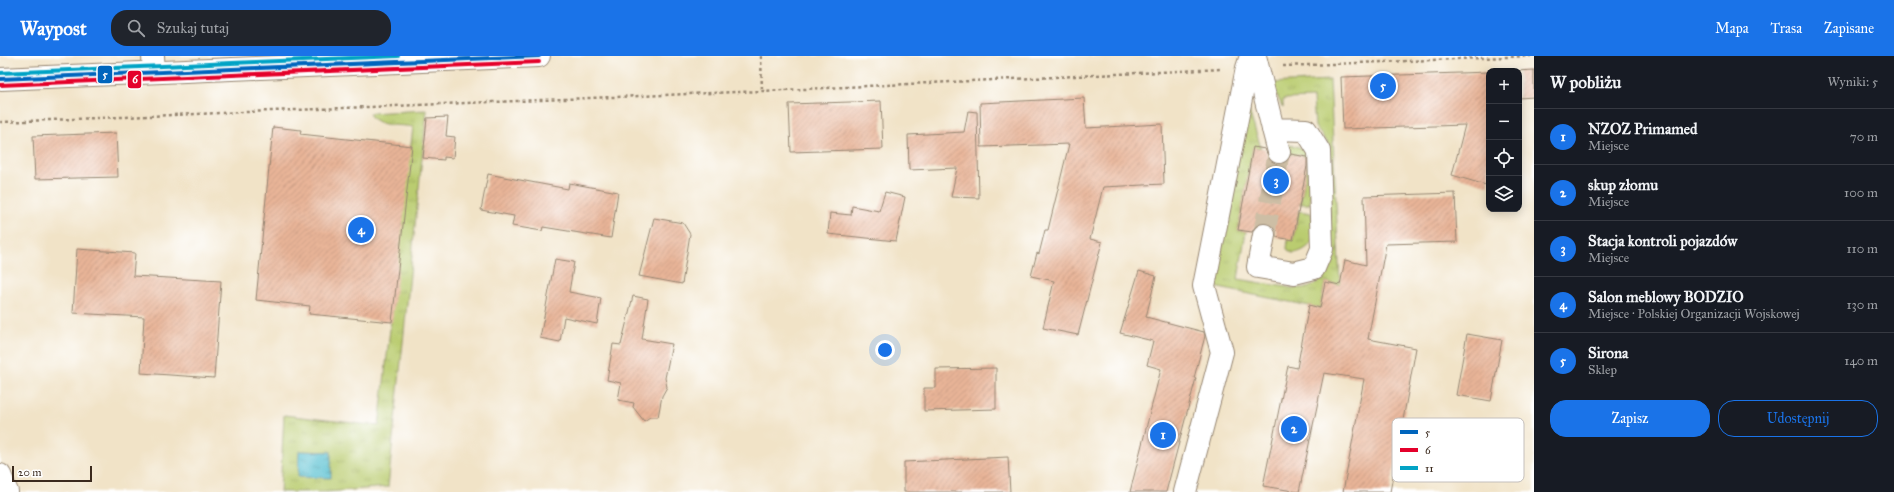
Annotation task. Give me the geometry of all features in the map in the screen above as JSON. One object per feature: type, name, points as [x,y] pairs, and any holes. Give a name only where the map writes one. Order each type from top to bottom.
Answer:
[{"type":"main road","points":[[0,79],[153,64],[539,56]]},
{"type":"main road","points":[[1253,62],[1261,83],[1279,152]]},
{"type":"main road","points":[[1185,492],[1222,352],[1204,286],[1253,62]]},
{"type":"main road","points":[[1264,235],[1258,267],[1294,273],[1314,268],[1322,249],[1319,150],[1306,130],[1273,129]]},
{"type":"main road","points":[[0,475],[7,492]]},
{"type":"path","points":[[761,56],[762,91]]},
{"type":"path","points":[[0,122],[762,91],[1253,62],[1531,56]]},
{"type":"green space","points":[[1330,80],[1340,285],[1325,282],[1320,308],[1214,287],[1247,105],[1261,148],[1253,147],[1238,230],[1246,231],[1238,279],[1292,288],[1308,288],[1318,282],[1326,272],[1331,247],[1327,142],[1315,127],[1313,98],[1283,99],[1283,108],[1271,83]]},
{"type":"green space","points":[[427,110],[388,487],[327,492],[280,492],[284,415],[379,426],[413,127],[382,123],[372,118],[369,113]]},
{"type":"green space","points":[[1289,145],[1302,148],[1312,156],[1310,204],[1300,204],[1309,157],[1284,153]]},
{"type":"green space","points":[[1299,211],[1311,213],[1315,235],[1312,242],[1306,248],[1300,252],[1292,253],[1287,249],[1288,239],[1293,240]]},
{"type":"water","points":[[299,451],[331,452],[331,478],[298,477]]},
{"type":"building","points":[[1534,70],[1534,97],[1522,98],[1522,71]]},
{"type":"building","points":[[1486,72],[1486,185],[1452,175],[1465,125],[1343,129],[1341,77]]},
{"type":"building","points":[[1084,98],[1086,128],[1162,124],[1164,184],[1103,187],[1090,239],[1102,242],[1078,335],[1043,328],[1054,281],[1031,276],[1037,253],[1039,254],[1045,230],[1048,230],[1069,144],[981,147],[980,103]]},
{"type":"building","points":[[881,101],[883,149],[791,152],[789,104]]},
{"type":"building","points":[[968,111],[977,112],[979,198],[951,197],[957,168],[909,170],[908,135],[964,132]]},
{"type":"building","points":[[448,117],[446,136],[455,137],[453,158],[444,157],[444,160],[423,158],[427,118]]},
{"type":"building","points":[[273,127],[301,130],[300,134],[412,146],[392,322],[309,314],[310,306],[256,300]]},
{"type":"building","points":[[116,133],[118,177],[35,179],[33,136]]},
{"type":"building","points":[[1253,147],[1265,149],[1270,160],[1276,164],[1283,164],[1287,161],[1291,154],[1307,157],[1307,166],[1293,240],[1276,237],[1276,230],[1266,223],[1260,223],[1252,232],[1238,230]]},
{"type":"building","points":[[488,174],[568,189],[569,183],[618,192],[611,238],[543,227],[542,231],[512,226],[514,216],[481,210]]},
{"type":"building","points":[[885,192],[905,197],[896,241],[828,234],[830,213],[851,215],[852,206],[879,211]]},
{"type":"building","points":[[1455,193],[1457,242],[1386,244],[1368,339],[1416,348],[1403,418],[1392,418],[1392,481],[1390,492],[1343,492],[1364,379],[1324,373],[1299,492],[1263,486],[1288,366],[1297,368],[1309,305],[1320,308],[1325,282],[1340,285],[1345,260],[1366,265],[1364,196]]},
{"type":"building","points":[[654,218],[683,223],[690,234],[682,284],[639,276]]},
{"type":"building","points":[[77,249],[135,253],[133,276],[221,281],[214,378],[141,373],[144,317],[73,313]]},
{"type":"building","points":[[555,259],[574,262],[569,292],[601,298],[597,324],[564,317],[560,342],[540,338]]},
{"type":"building","points":[[1139,271],[1156,276],[1146,317],[1204,332],[1205,336],[1194,378],[1196,378],[1166,492],[1130,492],[1161,369],[1147,365],[1153,341],[1120,333]]},
{"type":"building","points":[[633,296],[648,299],[642,339],[672,344],[665,378],[667,387],[662,396],[658,417],[650,417],[644,421],[633,407],[634,403],[618,400],[621,383],[607,380],[613,344],[621,345]]},
{"type":"building","points":[[1467,334],[1502,340],[1491,401],[1456,395]]},
{"type":"building","points":[[996,368],[996,409],[924,411],[924,388],[936,388],[936,369]]},
{"type":"building","points":[[1008,457],[1010,492],[904,492],[904,462]]},
{"type":"tunnel","points":[[1264,235],[1279,152]]},
{"type":"transit line","name":"11","points":[[0,73],[398,56]]},
{"type":"transit line","name":"5","points":[[0,79],[539,56]]},
{"type":"transit line","name":"6","points":[[0,85],[539,62]]},
{"type":"place","name":"Sirona","points":[[1383,86]]},
{"type":"place","name":"Stacja kontroli pojazdów","points":[[1276,181]]},
{"type":"place","name":"Salon meblowy BODZIO","points":[[361,230]]},
{"type":"place","name":"skup złomu","points":[[1294,429]]},
{"type":"place","name":"NZOZ Primamed","points":[[1163,435]]}]
